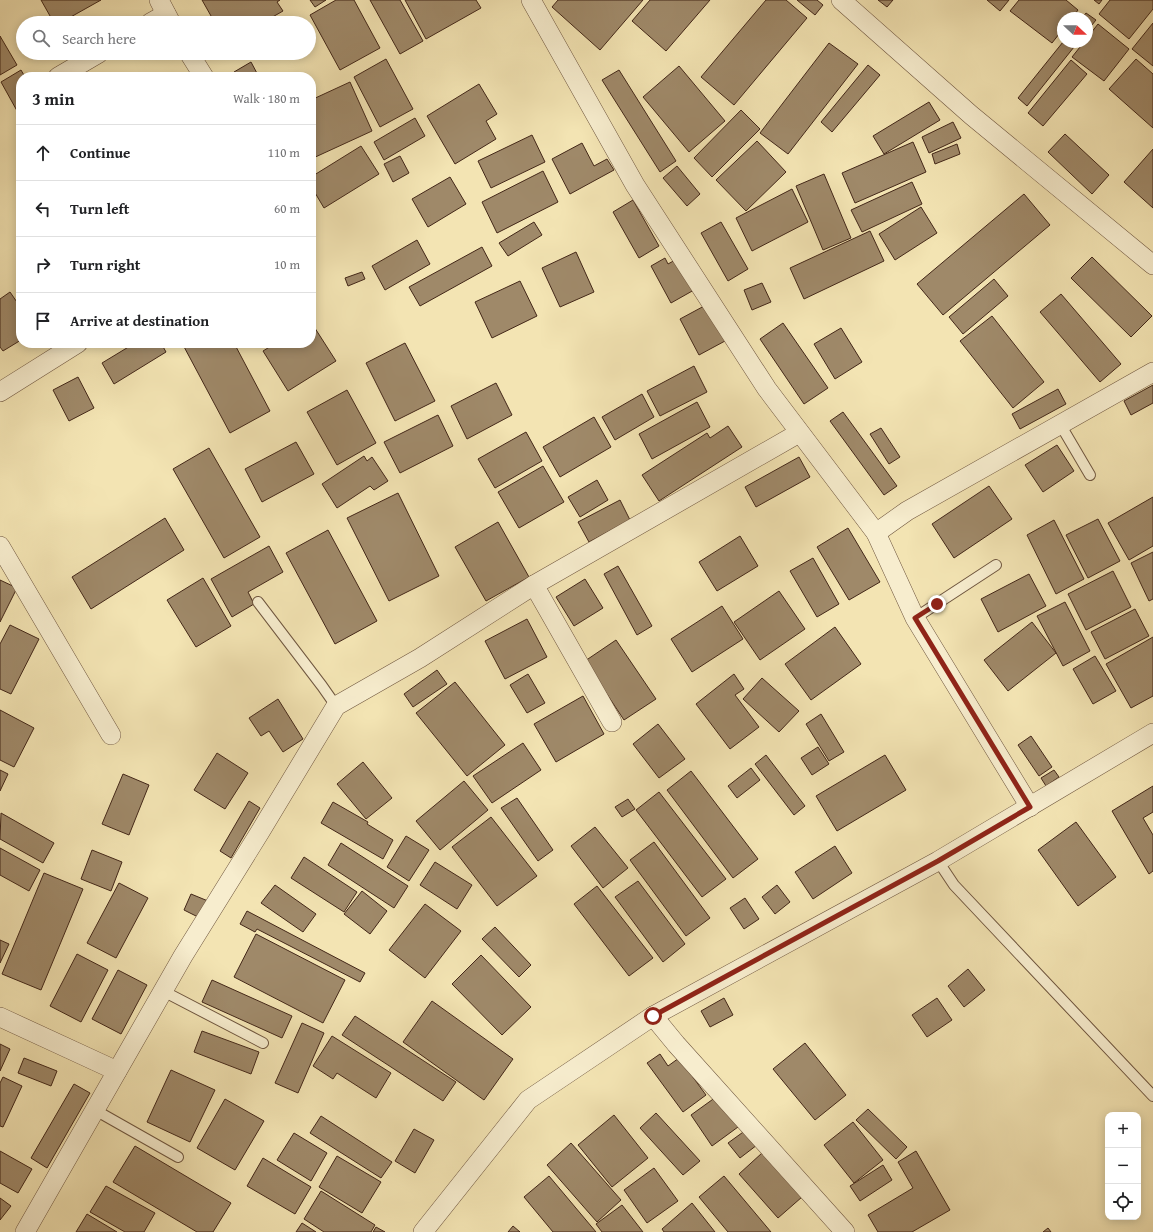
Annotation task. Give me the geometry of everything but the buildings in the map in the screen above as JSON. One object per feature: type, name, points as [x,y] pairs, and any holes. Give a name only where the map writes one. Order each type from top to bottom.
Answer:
[{"type":"street","points":[[531,0],[634,185],[767,389],[876,533],[915,618],[1030,807]]},
{"type":"street","points":[[841,0],[971,115],[1153,265]]},
{"type":"street","points":[[67,72],[87,60]]},
{"type":"street","points":[[193,60],[201,72]]},
{"type":"street","points":[[0,392],[70,348]]},
{"type":"street","points":[[876,533],[907,511],[1153,372]]},
{"type":"street","points":[[25,1232],[183,956],[336,706],[420,658],[534,585],[799,433]]},
{"type":"street","points":[[0,546],[110,735]]},
{"type":"street","points":[[534,585],[612,722]]},
{"type":"street","points":[[423,1232],[528,1100],[653,1016],[938,861],[1153,733]]},
{"type":"street","points":[[653,1016],[676,1044],[845,1232]]},
{"type":"street","points":[[0,1017],[117,1071]]},
{"type":"lane","points":[[1060,424],[1090,475]]},
{"type":"lane","points":[[915,618],[996,565]]},
{"type":"lane","points":[[258,602],[336,706]]},
{"type":"lane","points":[[938,861],[954,885],[1153,1096]]},
{"type":"lane","points":[[163,991],[263,1042]]},
{"type":"lane","points":[[95,1110],[178,1157]]},
{"type":"route","points":[[653,1016],[938,861],[1030,807],[915,618],[937,604]]}]
